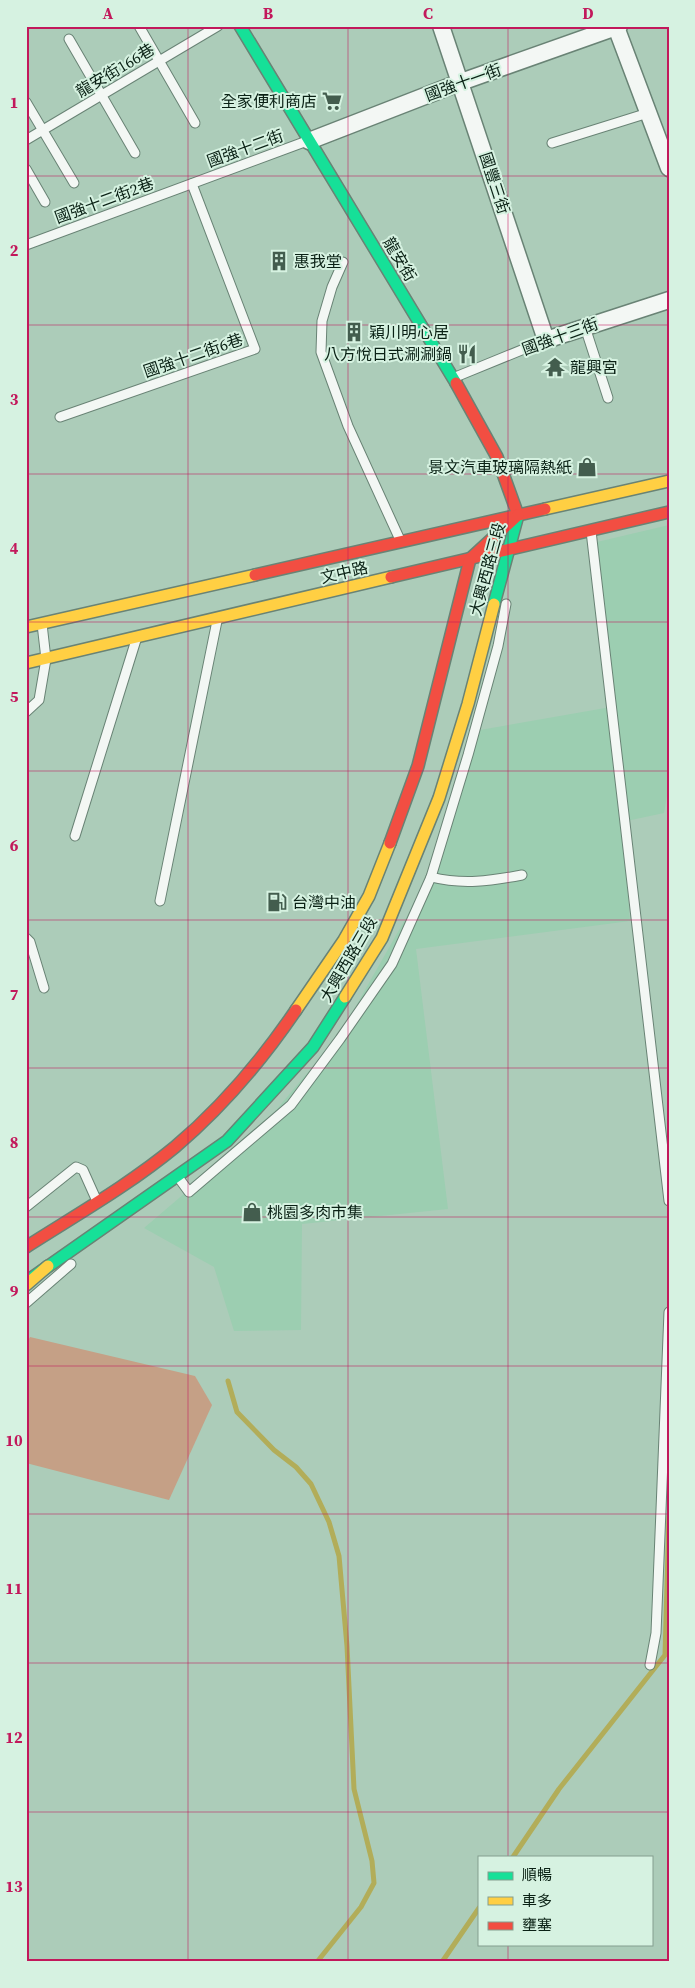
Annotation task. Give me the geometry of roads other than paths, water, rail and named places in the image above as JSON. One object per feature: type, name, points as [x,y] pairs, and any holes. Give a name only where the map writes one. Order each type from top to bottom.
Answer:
[{"type":"main road","name":"龍安街","points":[[240,26],[453,378],[497,456],[518,515]]},
{"type":"main road","name":"文中路","points":[[26,628],[669,481]]},
{"type":"main road","name":"文中路","points":[[26,663],[669,512]]},
{"type":"main road","name":"大興西路三段","points":[[26,1283],[227,1141],[313,1047],[382,938],[439,798],[468,704],[518,515]]},
{"type":"main road","name":"大興西路三段","points":[[26,1247],[97,1202],[174,1147],[214,1111],[278,1037],[344,940],[368,896],[386,855],[418,766],[470,559],[518,515]]},
{"type":"street","name":"國豐三街","points":[[442,26],[546,340]]},
{"type":"street","name":"國強十一街","points":[[309,141],[462,82],[617,27]]},
{"type":"street","points":[[617,27],[669,168]]},
{"type":"street","name":"國強十三街","points":[[546,340],[669,300]]},
{"type":"lane","points":[[139,26],[195,123]]},
{"type":"lane","name":"龍安街166巷","points":[[26,140],[218,26]]},
{"type":"lane","points":[[69,39],[135,153]]},
{"type":"lane","points":[[26,102],[74,184]]},
{"type":"lane","points":[[552,143],[648,113]]},
{"type":"lane","name":"國強十二街","points":[[192,184],[309,141]]},
{"type":"lane","points":[[26,169],[45,202]]},
{"type":"lane","name":"國強十二街2巷","points":[[26,245],[192,184]]},
{"type":"lane","name":"國強十二街6巷","points":[[60,417],[255,350],[192,184]]},
{"type":"lane","points":[[343,262],[332,287],[322,320],[321,352],[348,426],[401,542]]},
{"type":"lane","points":[[584,327],[608,398]]},
{"type":"lane","name":"國強十三街","points":[[453,378],[546,340]]},
{"type":"lane","points":[[591,530],[669,1201]]},
{"type":"lane","points":[[178,1177],[190,1192],[291,1105],[392,964],[431,877],[468,755],[498,646],[508,595],[500,579]]},
{"type":"lane","points":[[160,901],[217,618]]},
{"type":"lane","points":[[26,712],[39,700],[46,659],[42,624]]},
{"type":"lane","points":[[75,836],[137,637]]},
{"type":"lane","points":[[431,877],[451,882],[490,881],[522,876]]},
{"type":"lane","points":[[28,941],[44,988]]},
{"type":"lane","points":[[26,1207],[76,1167],[83,1170],[97,1202]]},
{"type":"lane","points":[[26,1240],[97,1202],[148,1196]]},
{"type":"lane","points":[[26,1302],[148,1196]]},
{"type":"lane","points":[[650,1665],[656,1633],[669,1312]]},
{"type":"waterway","points":[[228,1381],[237,1412],[274,1450],[296,1467],[311,1484],[329,1522],[339,1556],[347,1646],[354,1789],[372,1861],[374,1883],[361,1907],[317,1962]]},
{"type":"waterway","points":[[514,1856],[559,1789],[665,1655],[669,1516]]},
{"type":"waterway","points":[[442,1962],[478,1909]]},
{"type":"place","name":"全家便利商店","points":[[332,101]]},
{"type":"place","name":"惠我堂","points":[[279,261]]},
{"type":"place","name":"穎川明心居","points":[[354,332]]},
{"type":"place","name":"八方悅日式涮涮鍋","points":[[467,354]]},
{"type":"place","name":"龍興宮","points":[[555,367]]},
{"type":"place","name":"景文汽車玻璃隔熱紙","points":[[587,467]]},
{"type":"place","name":"台灣中油","points":[[277,902]]},
{"type":"place","name":"桃園多肉市集","points":[[252,1212]]}]
